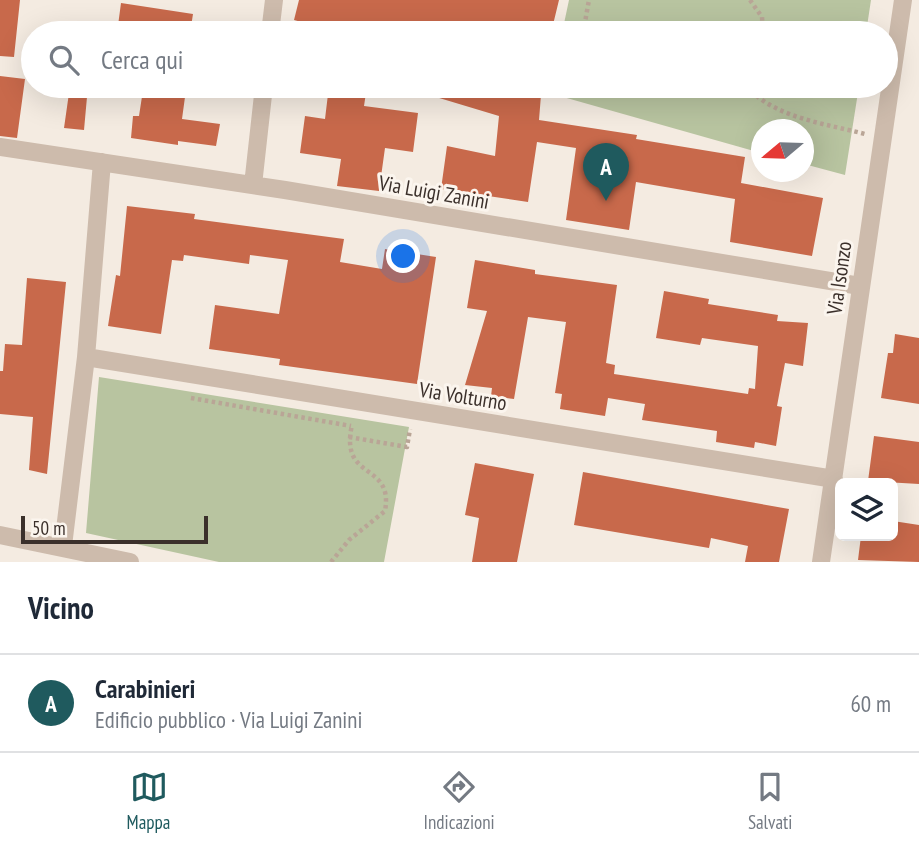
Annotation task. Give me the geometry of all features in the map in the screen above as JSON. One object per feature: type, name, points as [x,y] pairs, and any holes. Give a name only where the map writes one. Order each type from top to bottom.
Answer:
[{"type":"street","points":[[271,21],[274,0]]},
{"type":"street","name":"Via Isonzo","points":[[898,35],[903,0]]},
{"type":"street","points":[[253,185],[263,98]]},
{"type":"street","name":"Via Isonzo","points":[[821,562],[889,98]]},
{"type":"street","name":"Via Luigi Zanini","points":[[0,147],[253,185],[860,286]]},
{"type":"street","points":[[62,546],[86,358],[102,162]]},
{"type":"street","name":"Via Volturno","points":[[86,358],[834,479]]},
{"type":"street","points":[[0,535],[130,562]]},
{"type":"path","points":[[585,21],[589,0]]},
{"type":"path","points":[[750,0],[762,21]]},
{"type":"path","points":[[758,98],[799,117],[883,139]]},
{"type":"path","points":[[349,437],[407,447],[413,411]]},
{"type":"path","points":[[331,562],[349,540],[385,511],[387,497],[383,484],[350,454],[349,437],[354,413]]},
{"type":"green space","points":[[569,0],[871,0],[868,21],[565,21]]},
{"type":"green space","points":[[567,98],[857,98],[845,175],[814,167],[814,119],[751,119],[751,150]]},
{"type":"green space","points":[[99,377],[409,427],[384,562],[219,562],[86,533]]},
{"type":"building","points":[[0,0],[20,0],[14,57],[0,56]]},
{"type":"building","points":[[299,0],[559,0],[554,21],[294,20]]},
{"type":"building","points":[[121,3],[193,14],[192,21],[119,21]]},
{"type":"building","points":[[0,76],[21,79],[22,98],[17,138],[0,136]]},
{"type":"building","points":[[68,98],[87,98],[84,130],[64,128]]},
{"type":"building","points":[[142,98],[185,98],[182,119],[220,124],[216,146],[178,141],[178,145],[131,138],[133,116],[139,116]]},
{"type":"building","points":[[328,98],[365,98],[364,106],[418,113],[413,152],[385,148],[379,191],[337,186],[341,159],[300,153],[305,116],[325,119]]},
{"type":"building","points":[[439,98],[541,98],[539,120],[637,135],[636,139],[745,157],[741,183],[823,198],[812,256],[730,242],[735,199],[636,182],[629,230],[566,220],[576,148],[537,142],[528,202],[441,189],[447,146],[495,156],[499,116]]},
{"type":"building","points":[[127,206],[195,214],[194,219],[344,239],[340,262],[382,269],[385,249],[436,257],[417,384],[279,365],[280,359],[209,349],[215,305],[279,314],[288,260],[250,255],[249,264],[184,255],[183,261],[172,260],[161,334],[108,326],[116,275],[120,276]]},
{"type":"building","points":[[475,260],[535,270],[535,274],[617,285],[606,363],[615,365],[614,374],[748,394],[749,388],[755,389],[758,346],[702,338],[700,345],[656,338],[664,291],[709,299],[708,304],[778,315],[777,321],[808,323],[803,366],[785,363],[777,406],[782,407],[776,446],[755,442],[754,448],[716,442],[717,431],[642,420],[645,404],[608,398],[605,416],[560,409],[562,394],[555,393],[566,322],[528,317],[514,399],[491,396],[492,388],[465,385],[487,311],[467,308]]},
{"type":"building","points":[[27,278],[66,282],[47,474],[29,470],[33,417],[0,414],[0,371],[3,371],[5,344],[22,345]]},
{"type":"building","points":[[895,334],[919,338],[919,404],[881,398],[888,353],[893,353]]},
{"type":"building","points":[[874,436],[919,442],[919,484],[898,483],[898,478],[868,478]]},
{"type":"building","points":[[475,463],[534,474],[517,562],[472,562],[479,518],[465,515]]},
{"type":"building","points":[[583,472],[789,509],[779,562],[745,562],[748,546],[711,538],[709,548],[574,525]]},
{"type":"building","points":[[898,522],[919,525],[919,562],[858,560],[860,541],[898,541]]},
{"type":"place","name":"Carabinieri","points":[[606,201]]}]
